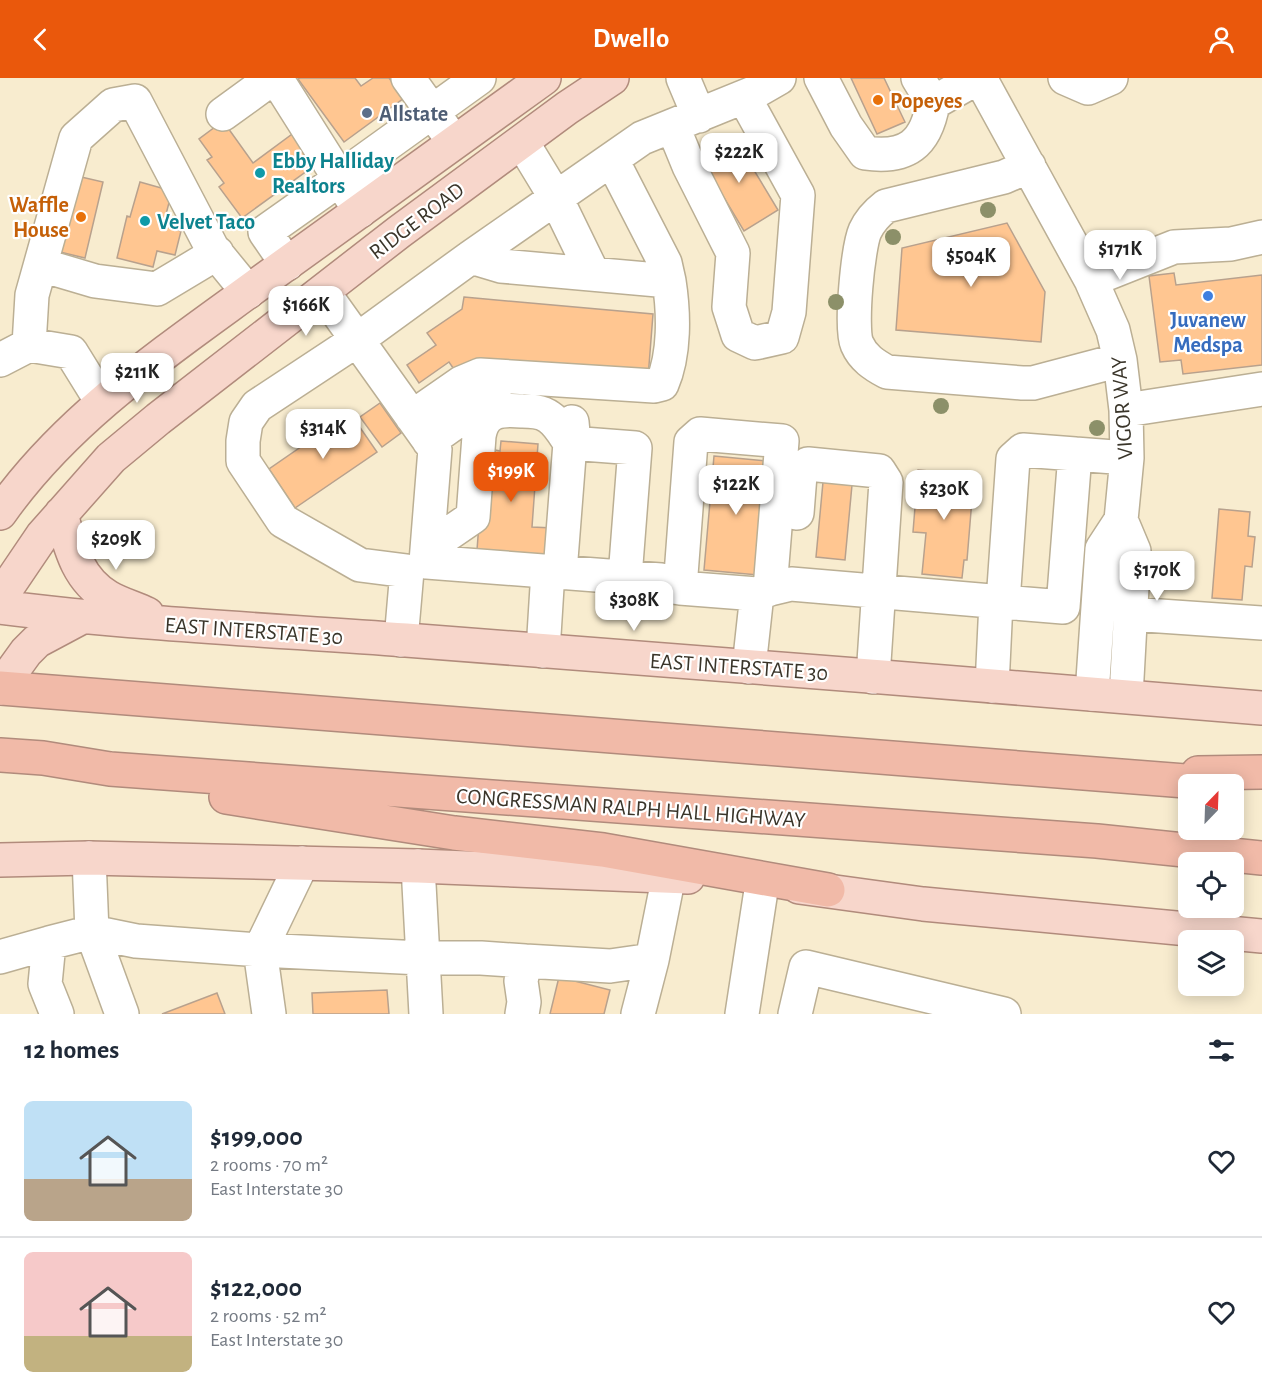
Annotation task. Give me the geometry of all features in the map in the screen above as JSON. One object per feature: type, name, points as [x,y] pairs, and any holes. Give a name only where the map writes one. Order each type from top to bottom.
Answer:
[{"type":"highway","points":[[0,688],[1178,780]]},
{"type":"highway","name":"CONGRESSMAN RALPH HALL HIGHWAY","points":[[0,755],[43,758],[110,769],[1097,841],[1262,858]]},
{"type":"highway","points":[[110,769],[219,795],[454,833],[603,850],[828,890]]},
{"type":"highway","points":[[1109,775],[1262,772]]},
{"type":"highway","points":[[1244,786],[1262,788]]},
{"type":"main road","name":"RIDGE ROAD","points":[[2,508],[54,448],[102,402],[286,264],[544,78]]},
{"type":"main road","name":"RIDGE ROAD","points":[[0,598],[42,536],[61,513],[106,464],[134,440],[323,291],[522,142],[612,78]]},
{"type":"main road","points":[[102,402],[134,440]]},
{"type":"main road","points":[[61,513],[73,556],[82,573],[93,585],[108,597],[174,625]]},
{"type":"main road","name":"EAST INTERSTATE 30","points":[[0,607],[174,625],[873,676],[1262,708]]},
{"type":"main road","points":[[0,688],[26,652],[37,641],[82,617]]},
{"type":"main road","points":[[0,853],[89,858],[669,875],[828,890],[923,904],[1262,936]]},
{"type":"main road","points":[[0,860],[89,858]]},
{"type":"street","points":[[408,78],[454,142]]},
{"type":"street","points":[[370,203],[358,165],[479,78]]},
{"type":"street","points":[[683,78],[689,166],[733,253],[729,307],[738,335],[755,343],[782,336],[789,312],[798,195],[744,97]]},
{"type":"street","points":[[779,78],[744,97],[642,138],[357,340],[257,405],[246,422],[243,461],[283,521],[360,565],[421,558],[468,565],[661,580],[672,587],[680,588],[878,592],[1063,607],[1075,454]]},
{"type":"street","points":[[821,78],[846,126],[865,153],[890,155],[909,147],[925,132],[930,120],[925,90],[978,78]]},
{"type":"street","name":"VIGOR WAY","points":[[978,78],[1091,280],[1113,330],[1120,360],[1126,410],[1127,458],[1121,520],[1102,549],[1092,694]]},
{"type":"street","points":[[1065,78],[1088,88],[1111,78]]},
{"type":"street","points":[[223,114],[263,85],[276,84],[282,89],[340,179],[370,203]]},
{"type":"street","points":[[29,345],[32,295],[76,138],[113,105],[135,101],[217,253],[248,292]]},
{"type":"street","points":[[522,142],[556,198],[593,274]]},
{"type":"street","points":[[421,429],[461,383],[480,375],[654,386],[662,384],[667,373],[672,329],[669,281],[665,263],[612,160]]},
{"type":"street","points":[[1029,166],[1004,177],[886,206],[874,216],[862,239],[853,328],[856,344],[864,356],[887,372],[1022,383],[1033,383],[1120,360]]},
{"type":"street","points":[[286,264],[265,232],[340,179]]},
{"type":"street","points":[[1091,280],[1174,247],[1231,244],[1262,237]]},
{"type":"street","points":[[41,265],[95,281],[158,289],[217,253]]},
{"type":"street","points":[[471,257],[501,266],[669,281]]},
{"type":"street","points":[[323,291],[435,449],[421,558],[401,640]]},
{"type":"street","points":[[0,360],[29,345],[71,352],[102,402]]},
{"type":"street","points":[[1126,410],[1262,389]]},
{"type":"street","points":[[421,429],[496,398],[542,402],[557,406],[569,416],[573,424],[543,651]]},
{"type":"street","points":[[468,565],[480,428],[494,412],[503,409],[536,412],[548,416],[557,424],[570,443]]},
{"type":"street","points":[[680,588],[691,442],[700,434],[782,441],[773,589]]},
{"type":"street","points":[[570,443],[635,448],[625,577]]},
{"type":"street","points":[[992,687],[1014,459],[1023,450],[1127,458]]},
{"type":"street","points":[[749,667],[773,589],[800,475],[808,464],[879,471],[886,482],[873,676]]},
{"type":"street","points":[[421,558],[438,541],[473,517]]},
{"type":"street","name":"VIGOR WAY","points":[[1121,520],[1134,551],[1126,696]]},
{"type":"street","points":[[1131,614],[1262,623]]},
{"type":"street","points":[[89,858],[92,932],[122,1014]]},
{"type":"street","points":[[269,1014],[260,950],[302,863]]},
{"type":"street","points":[[418,866],[421,958],[426,1014]]},
{"type":"street","points":[[638,1014],[669,875]]},
{"type":"street","points":[[742,1014],[762,884]]},
{"type":"street","points":[[0,957],[92,932],[136,941],[260,950],[421,958],[482,958],[610,966],[651,960]]},
{"type":"street","points":[[49,943],[45,984],[57,1014]]},
{"type":"street","points":[[522,1014],[524,1002],[521,981],[525,961]]},
{"type":"street","points":[[795,1014],[806,967],[898,1002],[1004,1014]]},
{"type":"building","points":[[355,78],[361,86],[373,78],[389,78],[404,98],[344,142],[298,79]]},
{"type":"building","name":"Popeyes","points":[[851,78],[884,78],[905,122],[877,134]]},
{"type":"building","name":"Ebby Halliday Realtors","points":[[223,121],[253,163],[299,129],[322,160],[242,218],[219,187],[224,183],[207,160],[212,157],[199,139]]},
{"type":"building","points":[[734,137],[778,210],[744,231],[700,158]]},
{"type":"building","name":"Waffle House","points":[[77,176],[103,182],[85,258],[60,252]]},
{"type":"building","name":"Velvet Taco","points":[[140,182],[172,191],[163,226],[181,231],[175,255],[157,251],[153,267],[117,258],[127,216],[130,217]]},
{"type":"building","points":[[1007,223],[1045,292],[1041,342],[896,330],[902,248]]},
{"type":"building","points":[[1174,273],[1176,285],[1262,275],[1262,365],[1183,374],[1181,360],[1160,362],[1149,276]]},
{"type":"building","points":[[464,297],[653,314],[648,378],[460,378],[449,362],[419,383],[407,365],[436,345],[427,333],[462,309]]},
{"type":"building","points":[[380,403],[401,433],[382,447],[360,417]]},
{"type":"building","points":[[350,413],[377,452],[295,508],[269,469]]},
{"type":"building","points":[[501,441],[538,444],[532,527],[553,528],[551,556],[477,550],[484,457],[495,458],[495,450],[500,451]]},
{"type":"building","points":[[714,456],[767,461],[758,575],[704,570]]},
{"type":"building","points":[[918,470],[974,475],[967,560],[964,560],[962,578],[922,574],[926,533],[913,532]]},
{"type":"building","points":[[823,482],[852,485],[845,560],[816,557]]},
{"type":"building","points":[[1219,509],[1250,512],[1248,536],[1255,537],[1252,567],[1245,566],[1242,600],[1212,598]]},
{"type":"building","points":[[559,977],[610,990],[604,1014],[550,1014]]},
{"type":"building","points":[[387,990],[389,1014],[313,1014],[312,993]]},
{"type":"building","points":[[217,993],[225,1014],[162,1014]]},
{"type":"place","name":"Popeyes","points":[[878,100]]},
{"type":"place","name":"Allstate","points":[[367,113]]},
{"type":"place","name":"Ebby Halliday Realtors","points":[[260,173]]},
{"type":"place","name":"Waffle House","points":[[81,217]]},
{"type":"place","name":"Velvet Taco","points":[[145,221]]},
{"type":"place","name":"Juvanew Medspa","points":[[1208,296]]}]
